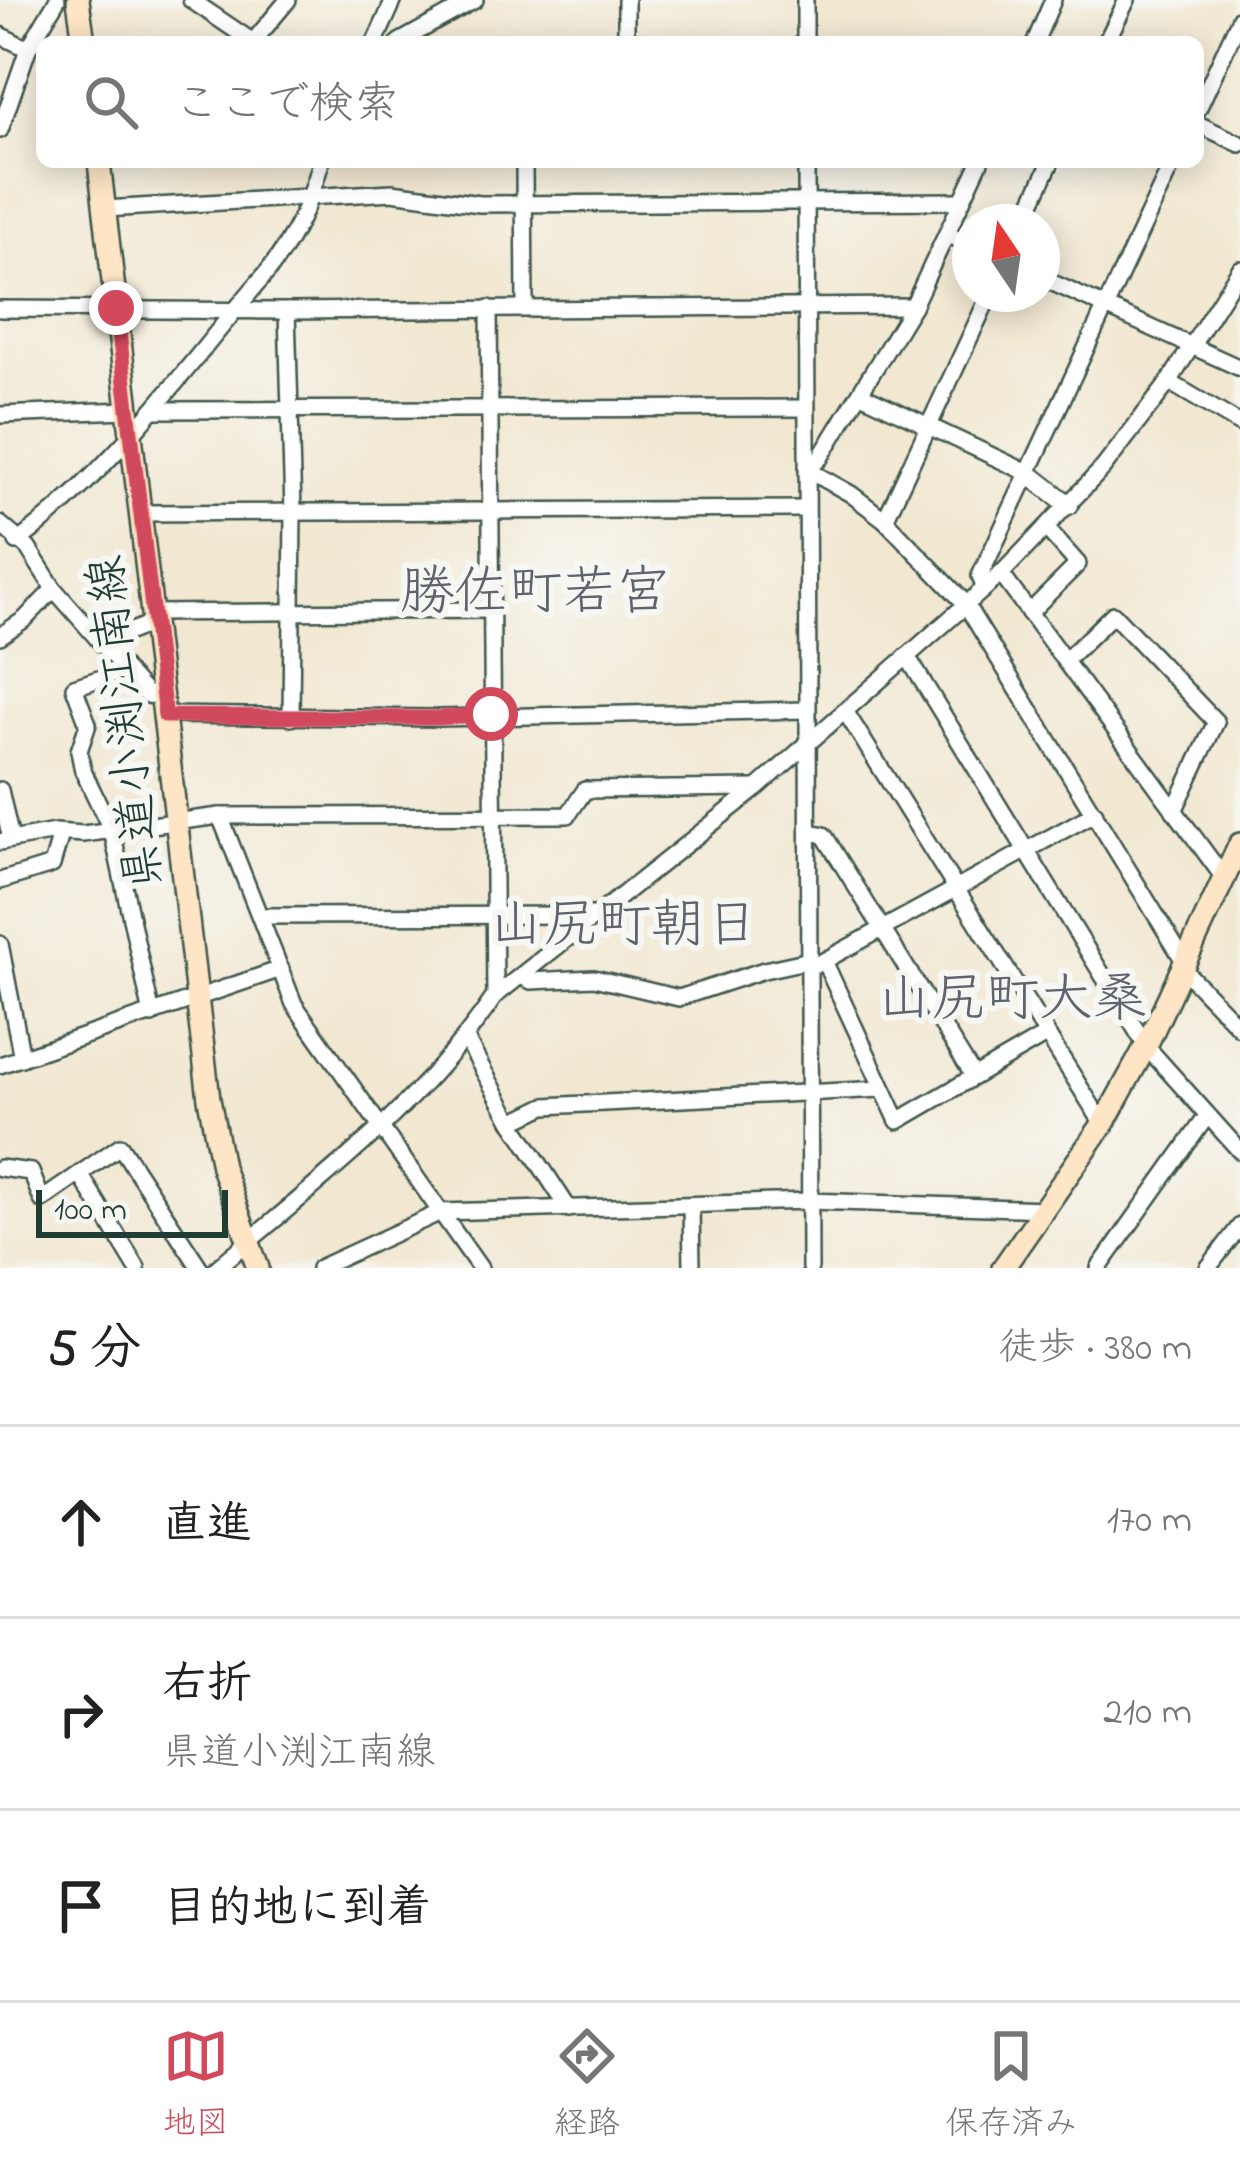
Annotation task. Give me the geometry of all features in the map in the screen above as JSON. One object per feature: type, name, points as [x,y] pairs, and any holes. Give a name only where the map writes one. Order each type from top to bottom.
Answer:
[{"type":"main road","points":[[78,0],[83,36]]},
{"type":"main road","name":"県道小渕江南線","points":[[100,168],[218,1144],[246,1243],[258,1268]]},
{"type":"main road","points":[[1005,1267],[1102,1124],[1146,1046],[1238,853]]},
{"type":"street","points":[[0,130],[28,49],[57,0]]},
{"type":"street","points":[[191,0],[244,36]]},
{"type":"street","points":[[258,36],[288,0]]},
{"type":"street","points":[[378,36],[394,0]]},
{"type":"street","points":[[410,36],[475,0]]},
{"type":"street","points":[[626,0],[626,36]]},
{"type":"street","points":[[805,0],[805,36]]},
{"type":"street","points":[[1038,36],[1053,0]]},
{"type":"street","points":[[1109,36],[1126,0]]},
{"type":"street","points":[[1204,96],[1240,18]]},
{"type":"street","points":[[0,35],[28,49]]},
{"type":"street","points":[[1204,127],[1240,144]]},
{"type":"street","points":[[17,542],[42,524],[130,437],[291,241],[319,168]]},
{"type":"street","points":[[524,168],[525,308]]},
{"type":"street","points":[[806,168],[807,710],[815,963],[810,1268]]},
{"type":"street","points":[[808,470],[861,394],[913,306],[977,168]]},
{"type":"street","points":[[1031,204],[1048,168]]},
{"type":"street","points":[[984,587],[980,576],[1170,168]]},
{"type":"street","points":[[105,209],[392,192],[480,204],[962,201]]},
{"type":"street","points":[[947,234],[952,236]]},
{"type":"street","points":[[217,1268],[381,1126],[466,1039],[495,996],[757,788],[1001,574],[1103,468],[1169,382],[1240,269]]},
{"type":"street","points":[[1060,286],[1240,368]]},
{"type":"street","points":[[0,309],[913,306]]},
{"type":"street","points":[[490,308],[495,996]]},
{"type":"street","points":[[287,311],[293,511],[291,718]]},
{"type":"street","points":[[886,520],[982,312]]},
{"type":"street","points":[[1169,382],[1240,424]]},
{"type":"street","points":[[861,394],[1028,472],[1069,505]]},
{"type":"street","points":[[153,410],[806,408]]},
{"type":"street","points":[[0,415],[127,410]]},
{"type":"street","points":[[808,470],[886,520],[964,602],[1183,964],[1239,1023]]},
{"type":"street","points":[[140,513],[806,508]]},
{"type":"street","points":[[0,524],[28,548],[54,589],[147,695],[164,706],[291,718],[807,710]]},
{"type":"street","points":[[1029,613],[1078,564],[1047,529]]},
{"type":"street","points":[[1001,574],[1224,878]]},
{"type":"street","points":[[0,636],[54,589]]},
{"type":"street","points":[[102,643],[153,617],[490,610]]},
{"type":"street","points":[[1066,660],[1113,614],[1216,722],[1174,811]]},
{"type":"street","points":[[907,656],[1146,1046],[1240,1151]]},
{"type":"street","points":[[122,666],[114,674],[74,687],[88,724],[79,751],[83,771],[112,831],[152,1015]]},
{"type":"street","points":[[845,711],[1102,1124]]},
{"type":"street","points":[[0,790],[6,840],[220,816],[568,815],[584,790],[757,788]]},
{"type":"street","points":[[521,976],[531,981],[594,978],[679,998],[764,970],[815,963],[1095,813]]},
{"type":"street","points":[[220,816],[294,1004],[480,1268]]},
{"type":"street","points":[[811,832],[824,835],[973,1075]]},
{"type":"street","points":[[0,881],[52,866],[61,834]]},
{"type":"street","points":[[261,916],[602,915]]},
{"type":"street","points":[[0,944],[22,1058]]},
{"type":"street","points":[[815,963],[898,1121],[1044,1036]]},
{"type":"street","points":[[1,1071],[22,1058],[280,970]]},
{"type":"street","points":[[466,1039],[512,1122],[569,1209]]},
{"type":"street","points":[[512,1122],[545,1106],[882,1089]]},
{"type":"street","points":[[1100,1268],[1208,1116]]},
{"type":"street","points":[[0,1168],[31,1172],[42,1200],[120,1146],[200,1268]]},
{"type":"street","points":[[80,1174],[137,1268]]},
{"type":"street","points":[[320,1268],[441,1212],[810,1201],[1045,1209]]},
{"type":"street","points":[[691,1205],[692,1268]]},
{"type":"street","points":[[1208,1268],[1240,1226]]},
{"type":"district","name":"勝佐町若宮","points":[[535,589]]},
{"type":"district","name":"山尻町朝日","points":[[624,922]]},
{"type":"district","name":"山尻町大桑","points":[[1012,996]]},
{"type":"route","points":[[116,308],[165,716],[438,718],[491,714]]}]
